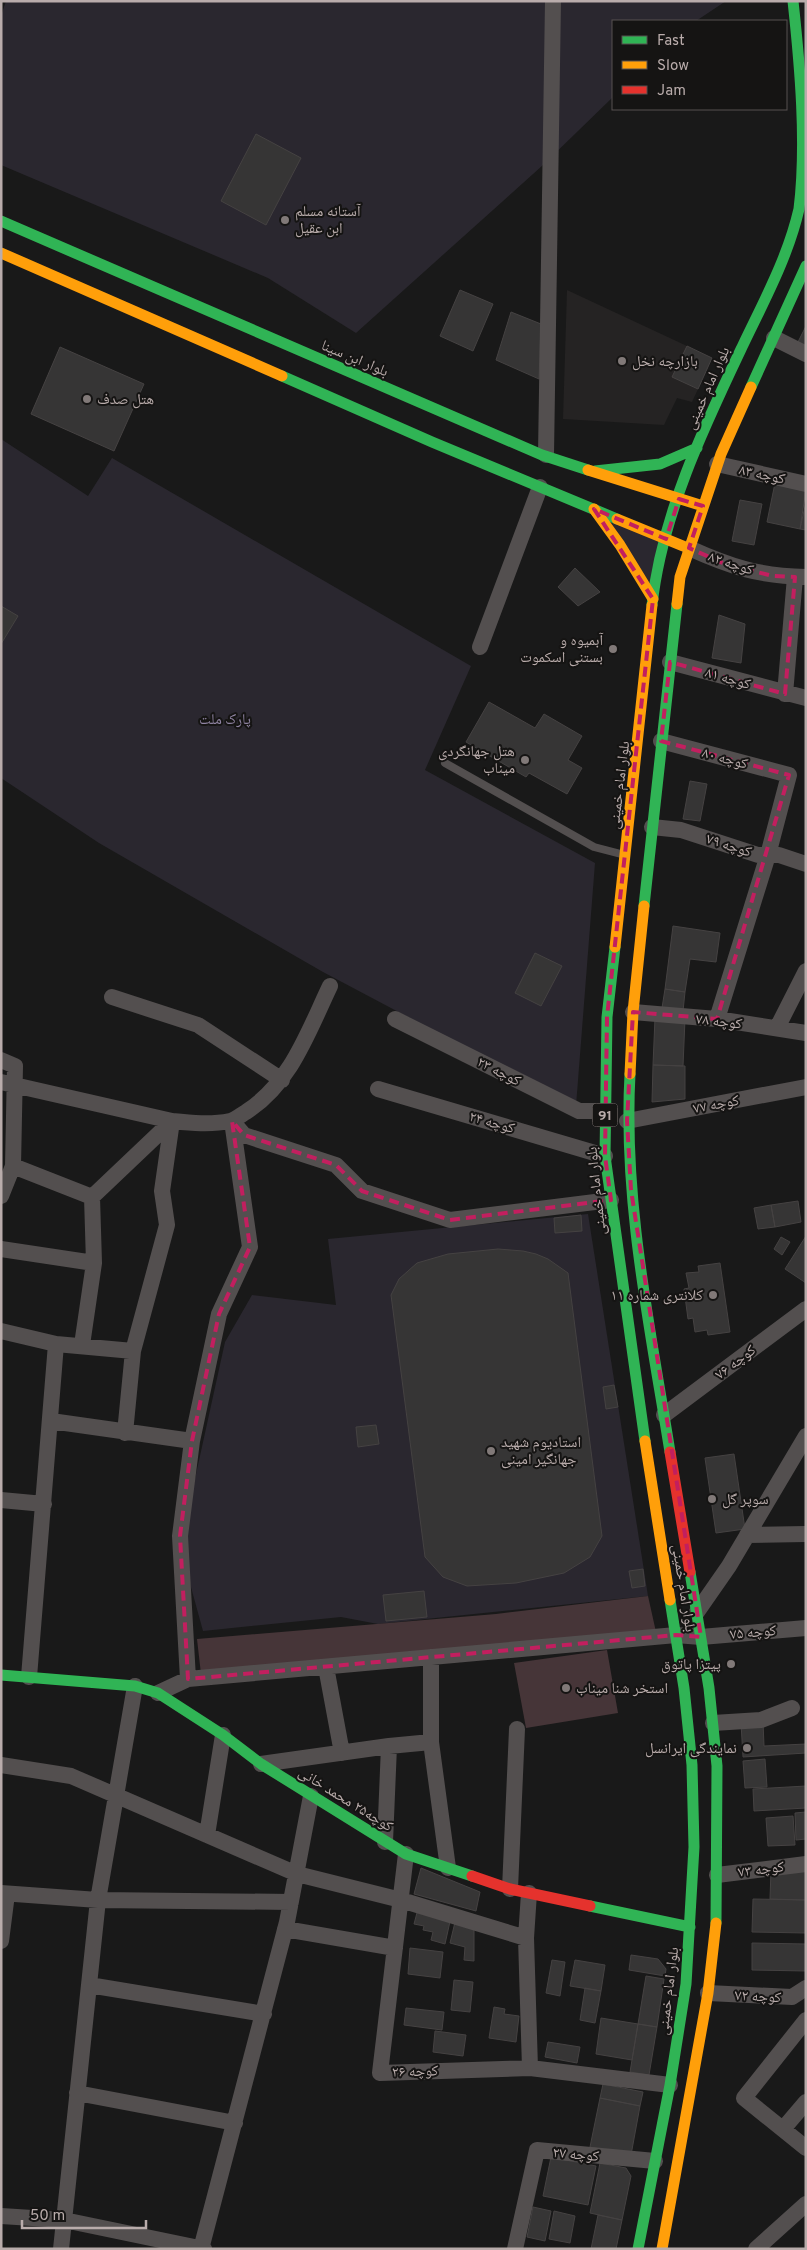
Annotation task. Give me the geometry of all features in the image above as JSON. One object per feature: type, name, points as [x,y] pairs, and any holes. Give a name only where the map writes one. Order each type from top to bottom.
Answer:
[{"type":"main road","name":"بلوار امام خمینی","points":[[638,2249],[670,2086],[686,1984],[694,1847],[692,1766],[684,1688],[605,1156],[607,1017],[656,574],[697,448],[782,257],[796,216],[803,186],[805,146],[803,97],[793,1]]},
{"type":"main road","name":"بلوار ابن سینا","points":[[1,221],[546,455],[703,506]]},
{"type":"main road","points":[[1,253],[432,442],[689,548]]},
{"type":"main road","name":"بلوار امام خمینی","points":[[662,2249],[708,1993],[716,1926],[717,1766],[701,1637],[641,1272],[631,1190],[627,1121],[632,1012],[680,577],[718,464],[806,266]]},
{"type":"main road","points":[[595,471],[657,466],[680,458],[697,448]]},
{"type":"main road","points":[[594,509],[620,545],[653,599]]},
{"type":"main road","name":"کوچه۲۵ محمد خانی","points":[[1,1675],[135,1686],[158,1693],[223,1735],[261,1764],[406,1854],[510,1889],[690,1927]]},
{"type":"street","points":[[546,455],[553,1]]},
{"type":"street","points":[[774,338],[806,354]]},
{"type":"street","name":"کوچه ۸۳","points":[[718,464],[806,484]]},
{"type":"street","points":[[480,647],[540,487]]},
{"type":"street","name":"کوچه ۸۲","points":[[689,548],[724,564],[773,576],[800,577]]},
{"type":"street","points":[[785,694],[798,637],[800,577]]},
{"type":"street","name":"کوچه ۸۱","points":[[670,662],[785,694],[806,698]]},
{"type":"street","name":"کوچه ۸۰","points":[[661,741],[789,775],[768,855]]},
{"type":"street","name":"کوچه ۷۹","points":[[652,826],[681,830],[758,855],[779,855],[806,864]]},
{"type":"street","points":[[717,1020],[768,855]]},
{"type":"street","points":[[777,1028],[806,971]]},
{"type":"street","points":[[8,1084],[172,1121],[200,1124],[232,1121],[268,1096],[282,1080],[295,1058],[330,986]]},
{"type":"street","points":[[112,997],[198,1025],[282,1080]]},
{"type":"street","name":"کوچه ۷۸","points":[[632,1012],[717,1020],[806,1032]]},
{"type":"street","name":"کوچه ۲۳","points":[[395,1019],[579,1111],[605,1111]]},
{"type":"street","points":[[1,1060],[15,1066],[8,1084],[13,1166],[1,1196]]},
{"type":"street","name":"کوچه ۷۷","points":[[627,1121],[806,1087]]},
{"type":"street","name":"کوچه ۲۴","points":[[378,1090],[605,1156]]},
{"type":"street","points":[[82,1345],[94,1263],[92,1196],[172,1121]]},
{"type":"street","points":[[125,1433],[133,1351],[167,1225],[162,1191],[172,1121]]},
{"type":"street","points":[[232,1121],[244,1135],[336,1165],[362,1191],[450,1220],[611,1200]]},
{"type":"street","points":[[188,1679],[180,1536],[192,1441],[219,1314],[250,1247],[232,1121]]},
{"type":"street","points":[[13,1166],[92,1196]]},
{"type":"street","points":[[1,1249],[94,1263]]},
{"type":"street","name":"کوچه ۷۶","points":[[664,1415],[806,1309]]},
{"type":"street","points":[[1,1331],[56,1344],[133,1351]]},
{"type":"street","points":[[29,1677],[56,1344]]},
{"type":"street","points":[[51,1421],[192,1441]]},
{"type":"street","points":[[697,1612],[748,1535],[806,1436]]},
{"type":"street","points":[[1,1500],[44,1504]]},
{"type":"street","points":[[748,1535],[806,1534]]},
{"type":"street","name":"کوچه ۷۵","points":[[158,1693],[188,1679],[676,1635],[701,1637],[806,1628]]},
{"type":"street","points":[[431,1657],[431,1742],[448,1868]]},
{"type":"street","points":[[326,1666],[342,1753]]},
{"type":"street","points":[[61,2249],[98,1900],[135,1686]]},
{"type":"street","points":[[713,1723],[762,1720],[792,1708]]},
{"type":"street","points":[[510,1889],[517,1729]]},
{"type":"street","points":[[207,1835],[223,1735]]},
{"type":"street","points":[[261,1764],[431,1742]]},
{"type":"street","points":[[385,1842],[389,1746]]},
{"type":"street","points":[[1,1765],[71,1776],[297,1874],[401,1900],[526,1938]]},
{"type":"street","points":[[1,2216],[64,2220],[202,2248],[285,1930],[311,1796]]},
{"type":"street","name":"کوچه ۲۶","points":[[406,1854],[380,2072],[530,2068],[670,2086]]},
{"type":"street","name":"کوچه ۷۳","points":[[717,1875],[806,1864]]},
{"type":"street","points":[[529,1893],[526,1938],[530,2068]]},
{"type":"street","points":[[1,1941],[4,1894],[98,1900],[291,1902]]},
{"type":"street","points":[[285,1930],[395,1948]]},
{"type":"street","points":[[89,1985],[264,2014]]},
{"type":"street","name":"کوچه ۷۲","points":[[708,1993],[792,1997],[806,1988]]},
{"type":"street","points":[[806,2020],[744,2098],[806,2148]]},
{"type":"street","points":[[77,2093],[234,2123]]},
{"type":"street","points":[[783,2129],[806,2102]]},
{"type":"street","name":"کوچه ۲۷","points":[[515,2249],[537,2150],[655,2161]]},
{"type":"street","points":[[756,2249],[806,2204]]},
{"type":"lane","points":[[444,763],[594,847],[626,856]]},
{"type":"highlighted area","points":[[679,499],[703,506],[689,548],[725,564],[773,576],[795,577],[785,694],[670,662],[661,741],[789,775],[717,1019],[633,1012],[627,1121],[631,1190],[701,1637],[676,1635],[188,1679],[180,1536],[192,1441],[219,1314],[250,1247],[232,1121],[244,1135],[336,1165],[362,1191],[450,1220],[611,1200],[605,1156],[607,1017],[653,599],[594,509],[666,539]]},
{"type":"shaded area","name":"بازارچه نخل","points":[[567,290],[687,346],[673,377],[698,389],[692,402],[677,398],[664,425],[563,419]]},
{"type":"shaded area","points":[[648,1596],[656,1632],[201,1674],[197,1639],[496,1614]]},
{"type":"shaded area","name":"استخر شنا میناب","points":[[607,1650],[618,1713],[526,1728],[514,1663]]},
{"type":"green space","points":[[6,1],[726,1],[698,20],[612,20],[612,98],[543,165],[356,333],[268,278],[1,165],[1,16]]},
{"type":"green space","name":"پارک ملت","points":[[1,439],[88,496],[112,458],[471,666],[425,770],[595,863],[576,1106],[323,972],[99,843],[1,778]]},
{"type":"green space","points":[[607,519],[661,541],[651,585]]},
{"type":"green space","name":"استادیوم شهید جهانگیر امینی","points":[[588,1214],[648,1596],[378,1624],[341,1617],[203,1631],[180,1547],[225,1342],[252,1295],[336,1305],[328,1239]]},
{"type":"building","points":[[256,134],[301,158],[266,225],[221,201]]},
{"type":"building","points":[[460,290],[493,304],[473,351],[440,336]]},
{"type":"building","points":[[511,312],[541,324],[539,379],[496,360]]},
{"type":"building","points":[[806,326],[806,348],[797,344]]},
{"type":"building","points":[[687,346],[712,358],[698,389],[672,377]]},
{"type":"building","name":"هتل صدف","points":[[60,347],[144,384],[114,451],[31,414]]},
{"type":"building","points":[[775,483],[806,489],[800,529],[767,522]]},
{"type":"building","points":[[740,500],[762,504],[754,545],[732,541]]},
{"type":"building","points":[[806,502],[806,530],[800,529]]},
{"type":"building","points":[[575,568],[600,592],[578,606],[558,587]]},
{"type":"building","points":[[1,606],[18,616],[1,644]]},
{"type":"building","points":[[719,615],[745,624],[741,663],[712,658]]},
{"type":"building","points":[[489,702],[535,728],[544,714],[582,736],[568,760],[582,768],[567,794],[529,773],[526,777],[466,742]]},
{"type":"building","points":[[690,781],[707,784],[700,821],[683,819]]},
{"type":"building","points":[[673,926],[720,933],[716,962],[690,959],[685,992],[665,989]]},
{"type":"building","points":[[535,953],[562,966],[541,1006],[515,993]]},
{"type":"building","points":[[665,989],[685,992],[683,1011],[662,1008]]},
{"type":"building","points":[[655,1018],[685,1019],[683,1066],[653,1065]]},
{"type":"building","points":[[653,1065],[685,1066],[685,1099],[652,1102]]},
{"type":"building","points":[[798,1201],[801,1222],[775,1227],[771,1205]]},
{"type":"building","points":[[771,1205],[775,1227],[758,1229],[754,1208]]},
{"type":"building","points":[[581,1215],[582,1231],[555,1233],[554,1218]]},
{"type":"building","points":[[806,1236],[806,1283],[785,1269]]},
{"type":"building","points":[[781,1237],[790,1242],[782,1255],[774,1249]]},
{"type":"building","points":[[498,1249],[536,1254],[548,1259],[568,1273],[602,1536],[590,1557],[564,1573],[516,1583],[467,1586],[443,1577],[425,1557],[391,1295],[399,1279],[417,1263],[448,1254]]},
{"type":"building","points":[[720,1263],[730,1332],[708,1335],[707,1330],[695,1332],[693,1318],[688,1319],[684,1289],[689,1288],[686,1273],[699,1272],[698,1266]]},
{"type":"building","points":[[614,1385],[618,1407],[606,1409],[603,1387]]},
{"type":"building","points":[[376,1425],[379,1444],[358,1447],[356,1427]]},
{"type":"building","points":[[734,1454],[745,1529],[716,1533],[705,1458]]},
{"type":"building","points":[[643,1569],[645,1586],[632,1588],[629,1571]]},
{"type":"building","points":[[424,1591],[427,1617],[386,1621],[383,1595]]},
{"type":"building","points":[[763,1722],[764,1746],[806,1744],[806,1753],[743,1757],[741,1723]]},
{"type":"building","points":[[765,1759],[767,1787],[745,1788],[743,1761]]},
{"type":"building","points":[[806,1786],[806,1808],[754,1811],[753,1789]]},
{"type":"building","points":[[806,1812],[806,1839],[796,1840],[795,1813]]},
{"type":"building","points":[[793,1816],[795,1845],[768,1846],[766,1818]]},
{"type":"building","points":[[421,1868],[480,1892],[476,1911],[414,1894]]},
{"type":"building","points":[[806,1868],[806,1900],[770,1899],[771,1870]]},
{"type":"building","points":[[753,1899],[806,1900],[806,1933],[752,1932]]},
{"type":"building","points":[[418,1909],[451,1917],[445,1944],[431,1940],[433,1932],[423,1930],[424,1926],[414,1924]]},
{"type":"building","points":[[456,1918],[474,1923],[474,1961],[464,1960],[465,1947],[450,1943]]},
{"type":"building","points":[[752,1943],[806,1944],[806,1971],[752,1970]]},
{"type":"building","points":[[410,1948],[443,1952],[440,1978],[408,1974]]},
{"type":"building","points":[[631,1955],[658,1959],[666,1969],[665,1976],[629,1970]]},
{"type":"building","points":[[552,1960],[565,1962],[560,1996],[546,1993]]},
{"type":"building","points":[[575,1960],[605,1965],[601,1991],[570,1986]]},
{"type":"building","points":[[646,1976],[664,1979],[657,2027],[638,2024]]},
{"type":"building","points":[[454,1980],[473,1982],[470,2012],[451,2010]]},
{"type":"building","points":[[585,1988],[601,1991],[595,2023],[580,2020]]},
{"type":"building","points":[[494,2007],[505,2009],[504,2014],[519,2016],[516,2042],[489,2038]]},
{"type":"building","points":[[406,2008],[444,2012],[442,2030],[404,2025]]},
{"type":"building","points":[[601,2018],[638,2024],[632,2060],[596,2054]]},
{"type":"building","points":[[638,2024],[657,2027],[649,2075],[630,2072]]},
{"type":"building","points":[[435,2031],[466,2035],[463,2056],[433,2052]]},
{"type":"building","points":[[548,2042],[580,2047],[577,2063],[545,2057]]},
{"type":"building","points":[[603,2084],[643,2092],[640,2106],[600,2098]]},
{"type":"building","points":[[600,2098],[640,2106],[631,2155],[590,2147]]},
{"type":"building","points":[[551,2157],[596,2166],[588,2205],[543,2196]]},
{"type":"building","points":[[600,2163],[626,2168],[631,2176],[622,2220],[590,2213]]},
{"type":"building","points":[[533,2207],[551,2211],[545,2241],[527,2237]]},
{"type":"building","points":[[554,2211],[575,2216],[570,2243],[549,2239]]},
{"type":"building","points":[[598,2215],[622,2220],[616,2249],[591,2249]]},
{"type":"traffic: fast","points":[[652,605],[657,571],[675,504],[714,407],[775,278],[789,244],[799,209],[802,132],[800,78],[793,1]]},
{"type":"traffic: fast","points":[[1,221],[542,455],[588,470]]},
{"type":"traffic: fast","points":[[751,387],[806,266]]},
{"type":"traffic: fast","points":[[282,376],[432,442],[617,519]]},
{"type":"traffic: fast","points":[[595,471],[660,464],[697,448]]},
{"type":"traffic: fast","points":[[644,906],[677,604]]},
{"type":"traffic: fast","points":[[615,947],[607,1017],[605,1156],[645,1441]]},
{"type":"traffic: fast","points":[[630,1074],[630,1169],[634,1216],[670,1452]]},
{"type":"traffic: fast","points":[[690,1572],[709,1688],[717,1766],[716,1923]]},
{"type":"traffic: fast","points":[[638,2249],[670,2085],[686,1984],[694,1847],[692,1765],[684,1688],[670,1600]]},
{"type":"traffic: fast","points":[[1,1675],[135,1686],[158,1693],[223,1735],[261,1764],[406,1854],[472,1876]]},
{"type":"traffic: fast","points":[[590,1906],[690,1927]]},
{"type":"traffic: slow","points":[[1,253],[282,376]]},
{"type":"traffic: slow","points":[[677,604],[680,577],[721,454],[751,387]]},
{"type":"traffic: slow","points":[[588,470],[703,506]]},
{"type":"traffic: slow","points":[[594,509],[620,545],[653,599]]},
{"type":"traffic: slow","points":[[617,519],[683,546]]},
{"type":"traffic: slow","points":[[615,947],[652,605]]},
{"type":"traffic: slow","points":[[630,1074],[633,1012],[644,906]]},
{"type":"traffic: slow","points":[[645,1441],[670,1600]]},
{"type":"traffic: slow","points":[[662,2249],[708,1993],[716,1923]]},
{"type":"traffic: jam","points":[[670,1452],[690,1572]]},
{"type":"traffic: jam","points":[[472,1876],[510,1889],[590,1906]]},
{"type":"place","name":"آستانه مسلم ابن عقیل","points":[[285,220]]},
{"type":"place","name":"بازارچه نخل","points":[[622,361]]},
{"type":"place","name":"هتل صدف","points":[[87,399]]},
{"type":"place","name":"آبمیوه و بستنی اسکموت","points":[[613,649]]},
{"type":"place","name":"هتل جهانگردی میناب","points":[[525,760]]},
{"type":"place","name":"کلانتری شماره ۱۱","points":[[713,1295]]},
{"type":"place","name":"استادیوم شهید جهانگیر امینی","points":[[491,1451]]},
{"type":"place","name":"سوپر گل","points":[[712,1499]]},
{"type":"place","name":"پیتزا پاتوق","points":[[731,1664]]},
{"type":"place","name":"استخر شنا میناب","points":[[566,1688]]},
{"type":"place","name":"نمایندگی ایرانسل","points":[[747,1748]]}]
